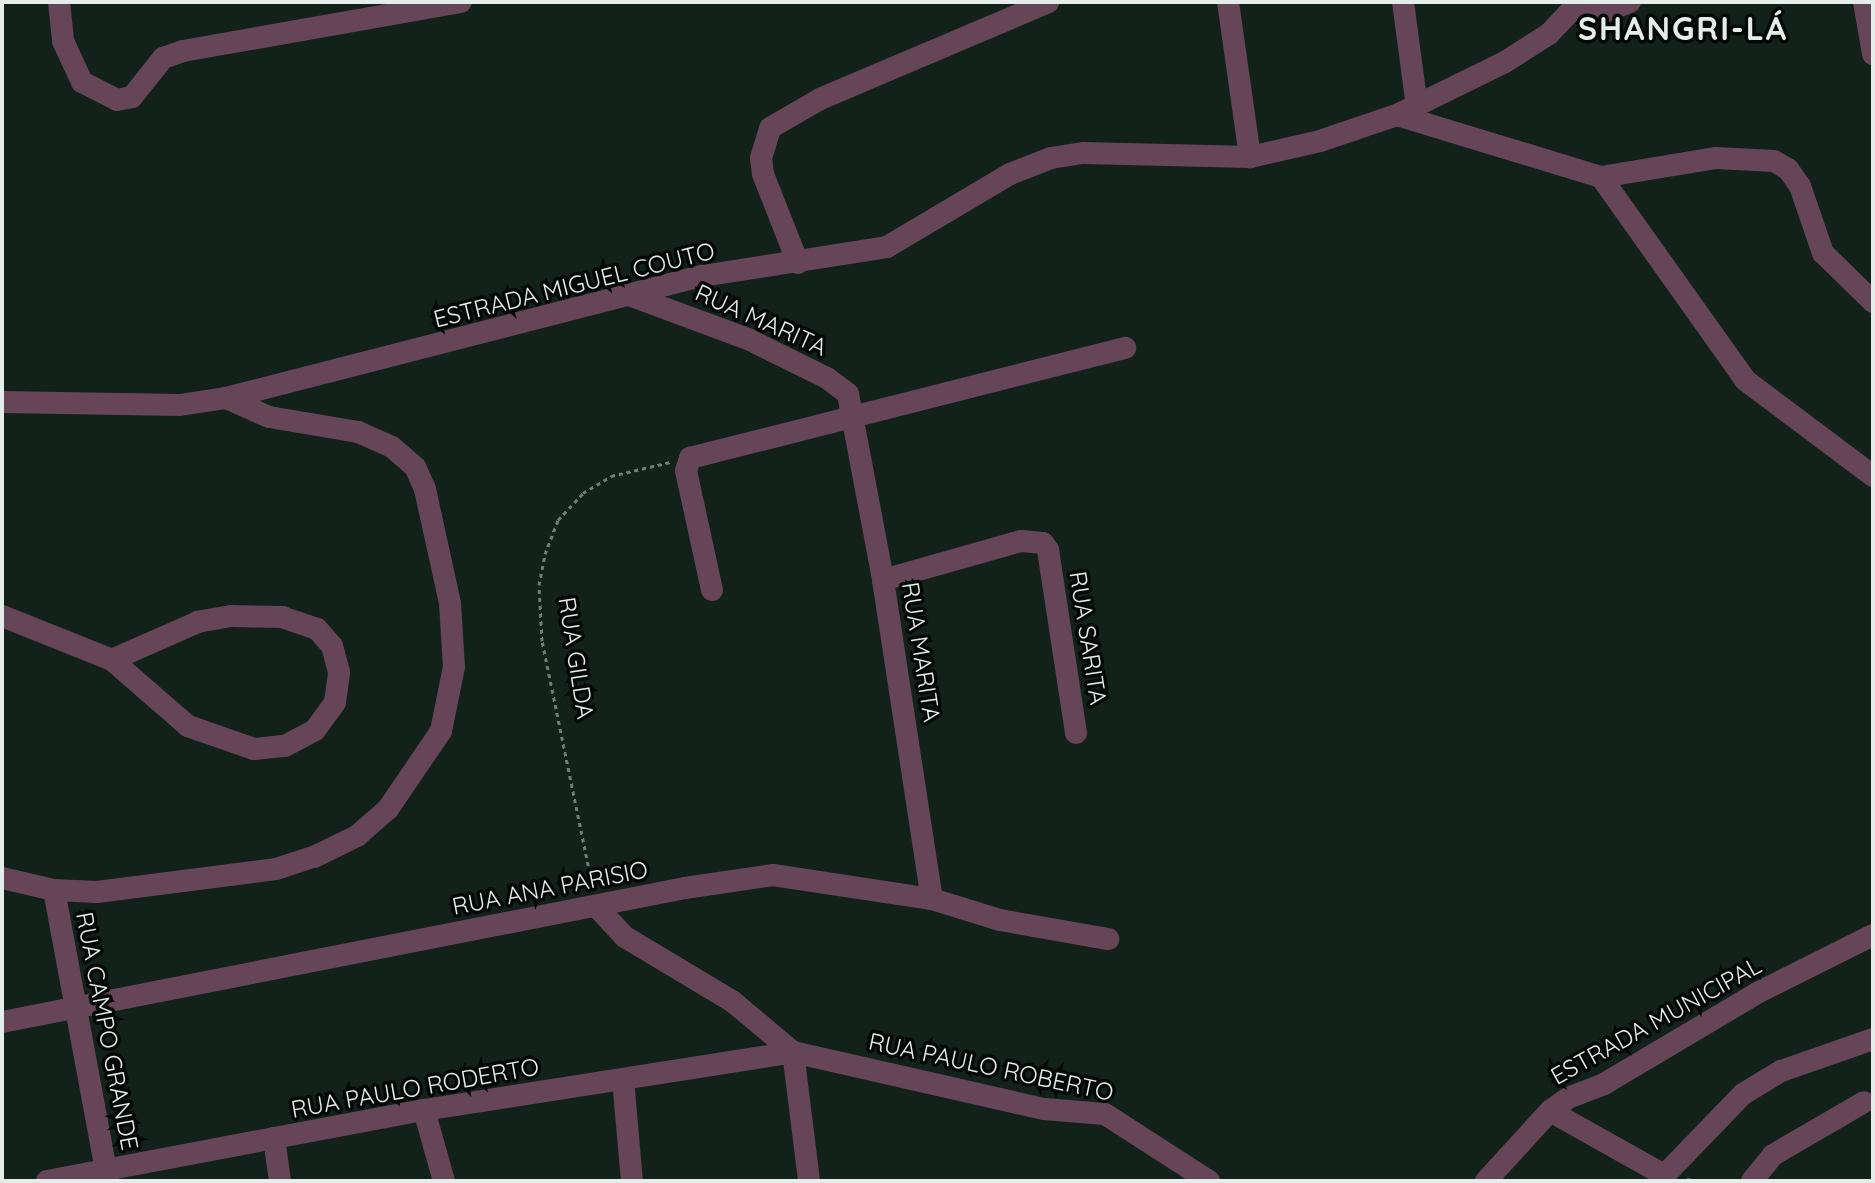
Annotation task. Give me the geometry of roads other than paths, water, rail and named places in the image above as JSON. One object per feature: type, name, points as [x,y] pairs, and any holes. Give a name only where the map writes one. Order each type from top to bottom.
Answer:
[{"type":"street","points":[[59,2],[63,41],[82,82],[99,95],[117,100],[132,97],[155,64],[173,54],[461,2]]},
{"type":"street","points":[[798,263],[763,174],[764,143],[779,120],[1048,2]]},
{"type":"street","points":[[1228,2],[1250,157]]},
{"type":"street","points":[[1403,2],[1407,111],[1601,177],[1749,157],[1788,169],[1800,186],[1823,253],[1873,302]]},
{"type":"street","points":[[1577,6],[1601,13],[1630,2]]},
{"type":"street","points":[[1864,2],[1873,54]]},
{"type":"street","name":"ESTRADA MIGUEL COUTO","points":[[2,402],[180,405],[226,398],[702,276],[887,247],[1010,174],[1051,158],[1083,153],[1250,157],[1407,111],[1516,55],[1577,6]]},
{"type":"street","points":[[1601,177],[1745,380],[1873,476]]},
{"type":"street","name":"RUA MARITA","points":[[629,295],[748,339],[827,378],[848,394],[883,580],[932,899]]},
{"type":"street","points":[[712,590],[686,471],[695,456],[1125,348]]},
{"type":"street","points":[[2,878],[54,890],[97,892],[276,869],[314,857],[357,836],[388,809],[441,731],[454,667],[450,603],[425,489],[415,467],[392,447],[358,432],[269,417],[226,398]]},
{"type":"street","name":"RUA SARITA","points":[[883,580],[1021,541],[1035,540],[1048,550],[1076,733]]},
{"type":"street","points":[[2,616],[112,660],[188,726],[254,749],[285,746],[315,730],[335,702],[339,672],[332,646],[317,629],[283,617],[231,616],[198,622],[112,660]]},
{"type":"street","name":"RUA ANA PARISIO","points":[[2,1022],[596,906],[773,875],[932,899],[1000,920],[1108,939]]},
{"type":"street","name":"RUA CAMPO GRANDE","points":[[54,890],[107,1176]]},
{"type":"street","points":[[596,906],[625,937],[732,1001],[793,1052],[809,1181]]},
{"type":"street","name":"ESTRADA MUNICIPAL","points":[[1486,1181],[1550,1111],[1757,993],[1873,935]]},
{"type":"street","points":[[1550,1111],[1662,1178],[1743,1094],[1781,1071],[1873,1039]]},
{"type":"street","name":"RUA PAULO RODERTO","points":[[47,1181],[107,1176],[274,1138],[424,1110],[793,1052]]},
{"type":"street","name":"RUA PAULO ROBERTO","points":[[793,1052],[1044,1109],[1105,1114],[1209,1181]]},
{"type":"street","points":[[623,1079],[632,1181]]},
{"type":"street","points":[[1752,1181],[1773,1155],[1864,1102]]},
{"type":"street","points":[[424,1110],[444,1181]]},
{"type":"street","points":[[274,1138],[280,1181]]},
{"type":"district","name":"SHANGRI-LÁ","points":[[1683,28]]}]
